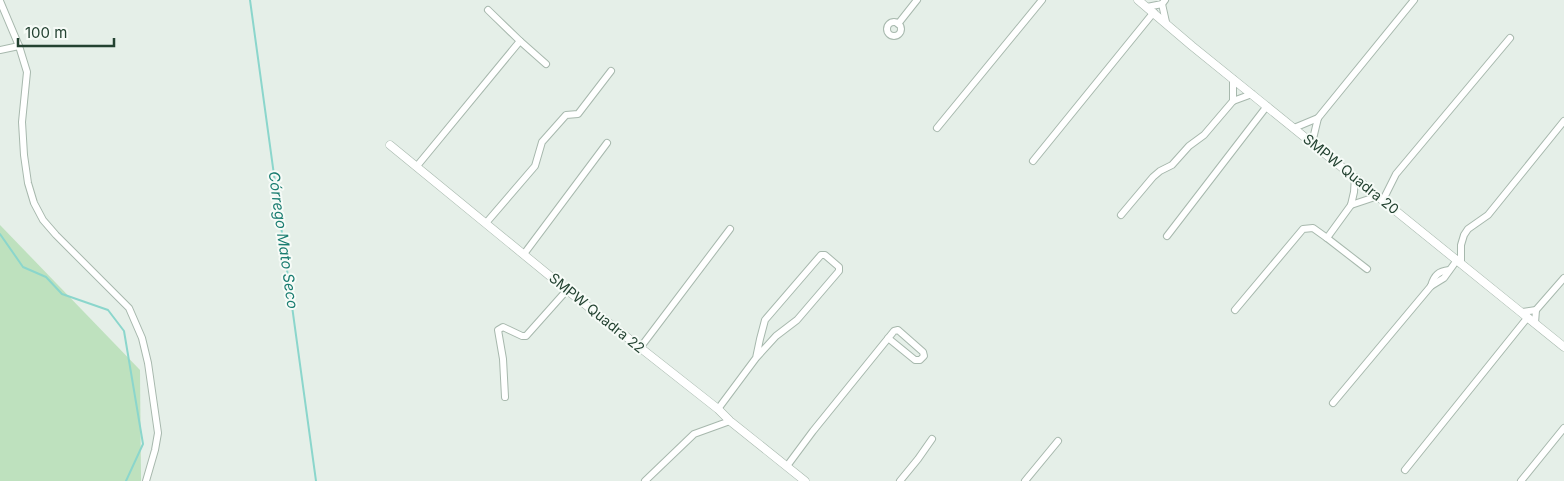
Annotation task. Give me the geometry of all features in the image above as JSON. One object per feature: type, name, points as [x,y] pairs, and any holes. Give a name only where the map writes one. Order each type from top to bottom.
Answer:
[{"type":"street","points":[[898,24],[917,0]]},
{"type":"street","points":[[937,128],[1042,0]]},
{"type":"street","name":"SMPW Quadra 20","points":[[1138,0],[1192,46],[1564,347]]},
{"type":"street","points":[[1312,143],[1318,118],[1414,0]]},
{"type":"street","points":[[0,1],[19,46],[27,72],[22,122],[28,183],[34,203],[43,220],[56,235],[129,308],[142,338],[148,363],[158,433],[156,450],[146,481]]},
{"type":"street","points":[[1033,161],[1150,10],[1164,2],[1166,22]]},
{"type":"street","points":[[488,10],[546,64]]},
{"type":"street","points":[[1351,205],[1380,198],[1396,174],[1510,38]]},
{"type":"street","points":[[417,166],[520,41]]},
{"type":"street","points":[[0,50],[19,46]]},
{"type":"street","points":[[486,223],[536,166],[542,142],[566,115],[578,114],[612,72]]},
{"type":"street","points":[[1233,79],[1233,101]]},
{"type":"street","points":[[1121,215],[1153,176],[1172,165],[1189,146],[1204,135],[1233,101],[1252,94]]},
{"type":"street","points":[[1167,236],[1267,106]]},
{"type":"street","points":[[1294,128],[1318,118]]},
{"type":"street","points":[[1333,404],[1431,286],[1442,280],[1449,270],[1459,262],[1464,234],[1488,215],[1564,121]]},
{"type":"street","points":[[524,254],[607,143]]},
{"type":"street","name":"SMPW Quadra 22","points":[[390,145],[805,481]]},
{"type":"street","points":[[1327,238],[1351,205],[1355,177]]},
{"type":"street","points":[[1235,310],[1303,229],[1306,228],[1312,228],[1327,238],[1367,269]]},
{"type":"street","points":[[640,348],[730,229]]},
{"type":"street","points":[[718,409],[756,358],[776,336],[797,320],[839,271],[839,267],[825,255],[821,255],[765,320],[756,358]]},
{"type":"street","points":[[1404,470],[1525,314],[1536,310],[1564,278]]},
{"type":"street","points":[[505,397],[498,330],[502,327],[526,336],[567,290]]},
{"type":"street","points":[[1535,323],[1536,310]]},
{"type":"street","points":[[787,466],[894,330],[898,330],[923,352],[924,356],[920,360],[915,360],[888,338]]},
{"type":"street","points":[[896,345],[903,335]]},
{"type":"street","points":[[645,481],[694,434],[730,421]]},
{"type":"street","points":[[1521,481],[1564,428]]},
{"type":"street","points":[[900,481],[932,439]]},
{"type":"street","points":[[1025,481],[1058,441]]},
{"type":"green space","points":[[0,225],[140,370],[141,481],[0,481]]},
{"type":"waterway","name":"Córrego Mato Seco","points":[[250,0],[316,481]]},
{"type":"waterway","points":[[0,234],[23,267],[46,277],[62,294],[108,310],[124,331],[143,444],[126,481]]}]
